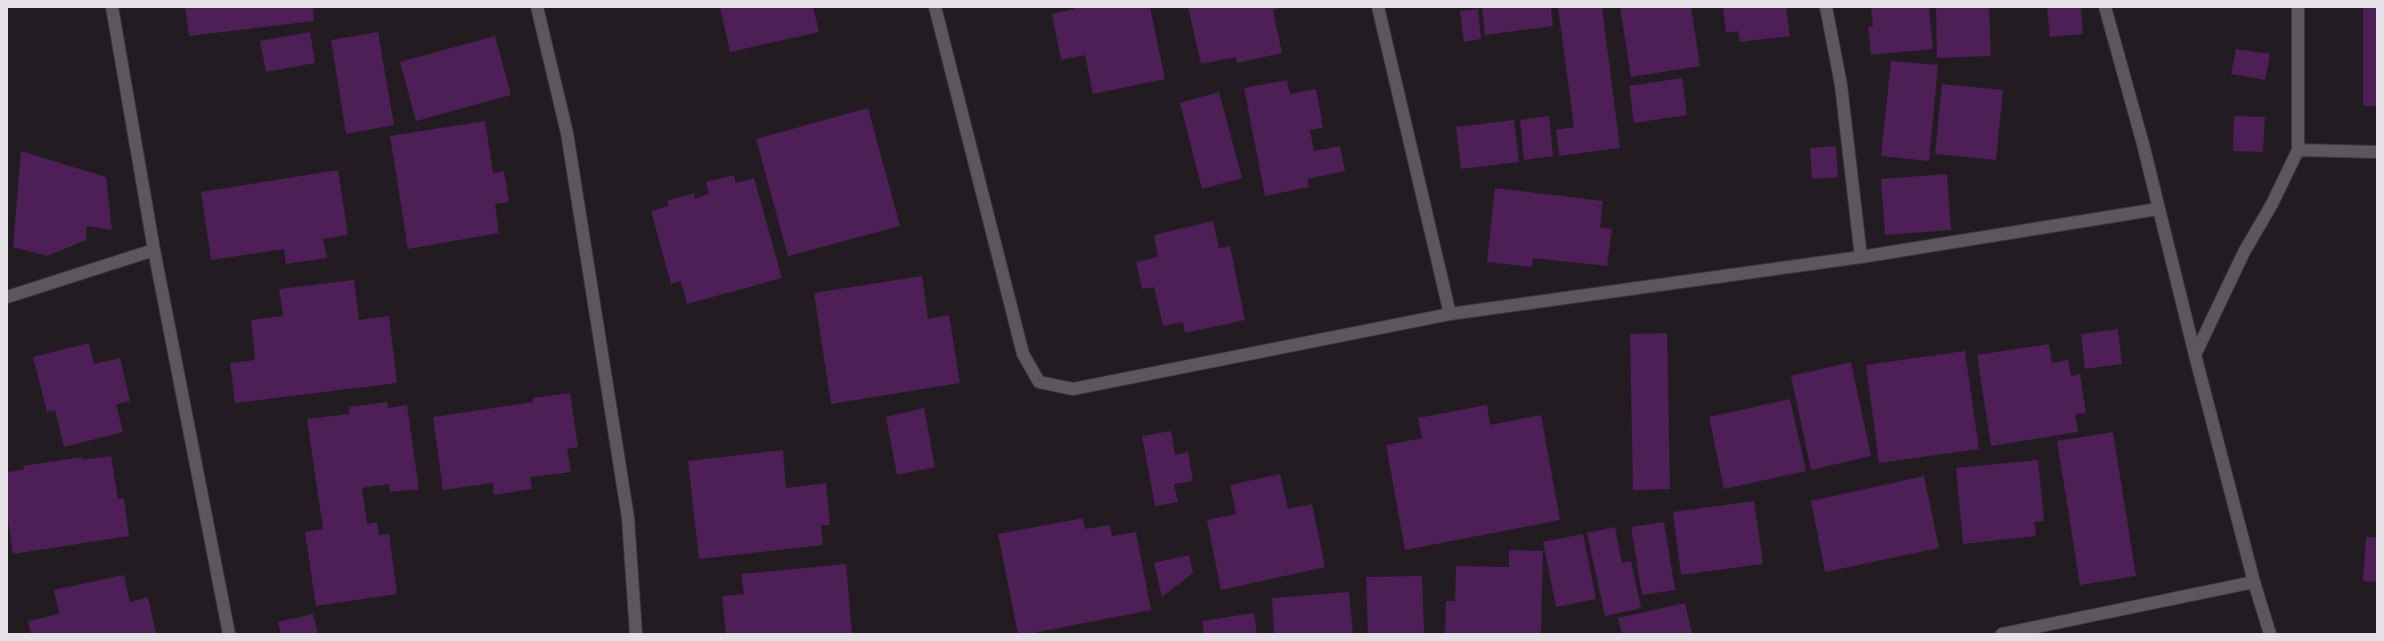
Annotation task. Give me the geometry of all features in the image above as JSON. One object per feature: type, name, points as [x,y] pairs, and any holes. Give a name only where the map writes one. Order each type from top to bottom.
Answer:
[{"type":"street","points":[[112,7],[154,250],[229,634]]},
{"type":"street","points":[[536,7],[567,133],[572,164],[628,518],[636,634]]},
{"type":"street","points":[[935,7],[1023,354],[1039,382],[1073,389],[1450,314],[1861,257],[2158,209]]},
{"type":"street","points":[[1378,7],[1450,314]]},
{"type":"street","points":[[1826,7],[1841,85],[1861,257]]},
{"type":"street","points":[[2105,7],[2143,144],[2158,209],[2254,582],[2270,634]]},
{"type":"street","points":[[2195,355],[2244,252],[2272,204],[2298,150],[2298,7]]},
{"type":"street","points":[[2298,150],[2377,152]]},
{"type":"street","points":[[7,297],[154,250]]},
{"type":"street","points":[[2002,634],[2254,582]]},
{"type":"building","points":[[185,7],[313,7],[314,21],[189,36]]},
{"type":"building","points":[[720,7],[813,7],[819,32],[730,52]]},
{"type":"building","points":[[1073,7],[1150,7],[1165,79],[1093,94],[1085,55],[1061,60],[1052,14],[1074,9]]},
{"type":"building","points":[[1188,7],[1283,7],[1273,10],[1282,53],[1237,63],[1236,57],[1201,64]]},
{"type":"building","points":[[1482,7],[1551,7],[1553,26],[1485,35]]},
{"type":"building","points":[[1558,7],[1602,7],[1620,148],[1559,156],[1556,130],[1574,127]]},
{"type":"building","points":[[1620,7],[1691,7],[1700,66],[1631,77]]},
{"type":"building","points":[[1723,7],[1786,7],[1790,36],[1740,42],[1738,31],[1726,33]]},
{"type":"building","points":[[1871,7],[1929,7],[1933,49],[1871,55],[1868,27],[1873,26]]},
{"type":"building","points":[[1936,7],[1989,7],[1991,56],[1937,58]]},
{"type":"building","points":[[2047,7],[2081,7],[2083,34],[2050,37]]},
{"type":"building","points":[[2363,7],[2377,7],[2377,106],[2363,106]]},
{"type":"building","points":[[1478,9],[1481,39],[1464,42],[1460,11]]},
{"type":"building","points":[[310,32],[315,63],[266,72],[260,41]]},
{"type":"building","points":[[378,32],[394,125],[346,134],[331,40]]},
{"type":"building","points":[[495,36],[511,95],[416,121],[400,62]]},
{"type":"building","points":[[2236,49],[2270,54],[2265,80],[2231,74]]},
{"type":"building","points":[[1891,61],[1938,65],[1929,161],[1881,156]]},
{"type":"building","points":[[1682,78],[1687,115],[1634,123],[1629,86]]},
{"type":"building","points":[[1287,80],[1290,94],[1316,89],[1323,128],[1310,130],[1314,151],[1340,146],[1345,171],[1307,179],[1309,187],[1265,196],[1244,88]]},
{"type":"building","points":[[1942,84],[2003,90],[1996,160],[1935,154]]},
{"type":"building","points":[[1219,92],[1242,178],[1202,189],[1180,103]]},
{"type":"building","points":[[868,108],[900,226],[788,256],[756,139]]},
{"type":"building","points":[[1549,116],[1553,156],[1524,160],[1520,120]]},
{"type":"building","points":[[2234,116],[2265,117],[2263,152],[2233,151]]},
{"type":"building","points":[[1514,120],[1519,162],[1461,169],[1456,127]]},
{"type":"building","points":[[485,121],[493,173],[504,171],[509,202],[495,204],[499,233],[408,249],[390,136]]},
{"type":"building","points":[[1836,146],[1838,177],[1812,179],[1810,148]]},
{"type":"building","points":[[21,151],[106,177],[112,230],[87,226],[86,240],[47,256],[13,247]]},
{"type":"building","points":[[338,170],[348,235],[323,239],[327,258],[286,264],[284,249],[211,260],[201,192]]},
{"type":"building","points":[[1947,174],[1951,230],[1885,235],[1881,179]]},
{"type":"building","points":[[734,175],[736,183],[754,178],[782,278],[687,304],[681,281],[671,284],[651,211],[669,206],[667,201],[694,193],[695,199],[709,194],[706,182]]},
{"type":"building","points":[[1495,188],[1603,201],[1600,227],[1612,229],[1607,266],[1533,258],[1532,267],[1487,262]]},
{"type":"building","points":[[1213,221],[1219,248],[1230,246],[1245,320],[1185,333],[1183,322],[1163,326],[1154,287],[1142,289],[1136,262],[1158,257],[1154,235]]},
{"type":"building","points":[[922,276],[928,319],[949,315],[960,383],[831,404],[814,293]]},
{"type":"building","points":[[354,280],[359,320],[389,316],[397,383],[235,403],[230,363],[255,360],[251,320],[283,316],[279,289]]},
{"type":"building","points":[[2118,329],[2122,364],[2085,369],[2081,334]]},
{"type":"building","points":[[1667,333],[1670,489],[1633,490],[1630,334]]},
{"type":"building","points":[[89,343],[94,364],[120,358],[130,401],[116,404],[123,432],[64,447],[55,410],[47,412],[33,357]]},
{"type":"building","points":[[2049,344],[2052,363],[2068,360],[2071,376],[2080,374],[2086,413],[2075,414],[2078,432],[1991,446],[1977,355]]},
{"type":"building","points":[[1965,351],[1979,449],[1879,463],[1866,365]]},
{"type":"building","points":[[1851,362],[1871,456],[1811,470],[1791,376]]},
{"type":"building","points":[[570,393],[578,447],[567,449],[571,472],[530,477],[532,489],[494,495],[493,483],[443,490],[433,417],[533,402],[533,398]]},
{"type":"building","points":[[1790,399],[1806,471],[1724,489],[1709,417]]},
{"type":"building","points":[[387,402],[388,408],[407,405],[419,489],[390,492],[389,484],[362,488],[367,524],[377,522],[379,535],[389,534],[397,594],[316,606],[305,532],[323,529],[307,419],[349,414],[349,407]]},
{"type":"building","points":[[1487,405],[1490,425],[1541,415],[1560,520],[1405,550],[1386,445],[1422,438],[1418,418]]},
{"type":"building","points":[[924,408],[935,467],[897,475],[886,417]]},
{"type":"building","points":[[1171,431],[1175,455],[1188,452],[1193,481],[1174,484],[1178,502],[1155,506],[1142,436]]},
{"type":"building","points":[[2113,432],[2136,576],[2080,585],[2057,441]]},
{"type":"building","points":[[783,450],[786,488],[826,483],[830,525],[821,525],[823,545],[699,559],[688,461]]},
{"type":"building","points":[[111,456],[118,499],[124,499],[129,536],[13,554],[7,513],[7,472],[24,470],[23,466],[82,457],[82,460]]},
{"type":"building","points":[[2038,460],[2044,521],[2034,522],[2036,536],[1963,544],[1956,468]]},
{"type":"building","points":[[1280,474],[1288,509],[1312,504],[1325,567],[1221,590],[1207,520],[1236,514],[1230,485]]},
{"type":"building","points":[[1924,476],[1939,548],[1825,572],[1811,501]]},
{"type":"building","points":[[1754,501],[1763,564],[1681,575],[1673,512]]},
{"type":"building","points":[[1083,518],[1085,529],[1110,525],[1112,536],[1136,532],[1151,610],[1028,634],[1018,634],[998,534]]},
{"type":"building","points":[[1664,522],[1675,590],[1642,595],[1631,527]]},
{"type":"building","points":[[1615,527],[1622,563],[1631,561],[1641,608],[1605,616],[1587,533]]},
{"type":"building","points":[[1583,534],[1596,599],[1556,607],[1543,542]]},
{"type":"building","points":[[2366,537],[2377,537],[2377,582],[2363,581]]},
{"type":"building","points":[[1509,550],[1543,551],[1541,634],[1445,634],[1446,601],[1455,601],[1456,566],[1509,567]]},
{"type":"building","points":[[1189,555],[1193,573],[1162,597],[1154,563]]},
{"type":"building","points":[[846,564],[852,634],[726,634],[722,596],[744,594],[741,574]]},
{"type":"building","points":[[124,575],[130,602],[148,597],[156,634],[31,634],[28,621],[59,614],[54,590]]},
{"type":"building","points":[[1422,576],[1424,634],[1368,634],[1366,577]]},
{"type":"building","points":[[1349,592],[1353,634],[1274,634],[1272,598]]},
{"type":"building","points":[[1685,603],[1692,634],[1622,634],[1618,618]]},
{"type":"building","points":[[1254,613],[1257,634],[1204,634],[1202,621]]},
{"type":"building","points":[[313,614],[318,634],[281,634],[278,622]]}]
